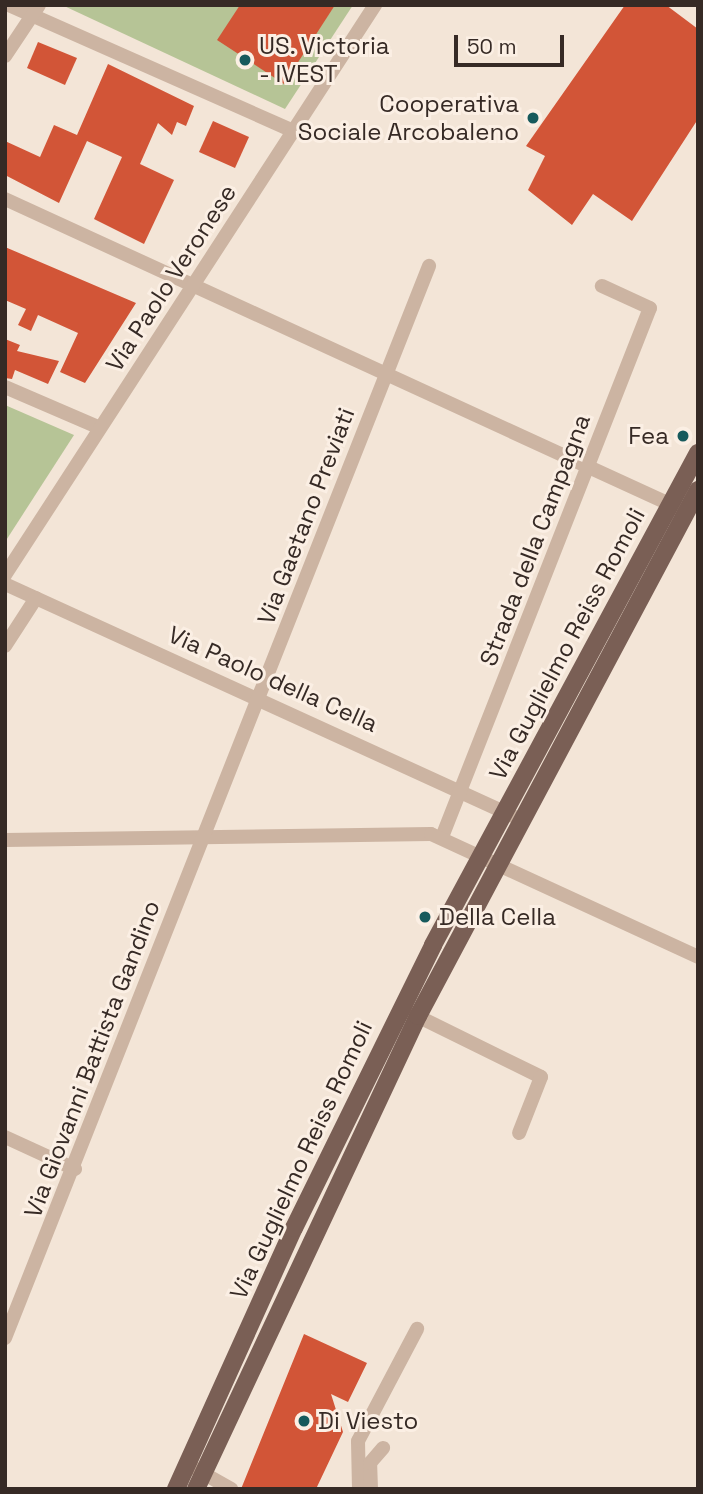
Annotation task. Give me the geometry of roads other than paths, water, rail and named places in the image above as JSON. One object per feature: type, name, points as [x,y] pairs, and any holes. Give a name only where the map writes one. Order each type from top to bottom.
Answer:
[{"type":"main road","name":"Via Guglielmo Reiss Romoli","points":[[176,1489],[195,1468],[410,1012],[487,861],[678,508],[698,453]]},
{"type":"main road","name":"Via Guglielmo Reiss Romoli","points":[[678,508],[698,490]]},
{"type":"main road","name":"Via Guglielmo Reiss Romoli","points":[[195,1468],[196,1489]]},
{"type":"street","points":[[9,5],[36,11],[293,131]]},
{"type":"street","name":"Via Paolo Veronese","points":[[5,575],[375,5]]},
{"type":"street","points":[[5,56],[36,11]]},
{"type":"street","points":[[5,199],[193,286],[388,370],[678,508]]},
{"type":"street","name":"Via Gaetano Previati","points":[[204,835],[429,266]]},
{"type":"street","name":"Strada della Campagna","points":[[442,837],[463,791],[650,308],[602,286]]},
{"type":"street","points":[[5,387],[100,428]]},
{"type":"street","name":"Via Paolo della Cella","points":[[5,584],[512,815]]},
{"type":"street","points":[[5,646],[36,598]]},
{"type":"street","points":[[5,839],[204,835],[442,837],[487,861],[698,957]]},
{"type":"street","name":"Via Giovanni Battista Gandino","points":[[6,1333],[75,1169],[204,835]]},
{"type":"street","points":[[410,1012],[541,1077],[519,1133]]},
{"type":"street","points":[[5,1137],[75,1169]]},
{"type":"street","points":[[359,1489],[358,1441],[416,1329]]},
{"type":"street","points":[[371,1489],[370,1463],[383,1448]]},
{"type":"street","points":[[195,1468],[231,1489]]},
{"type":"place","name":"US. Victoria - IVEST","points":[[245,60]]},
{"type":"place","name":"Cooperativa Sociale Arcobaleno","points":[[533,118]]},
{"type":"place","name":"Fea","points":[[683,436]]},
{"type":"place","name":"Della Cella","points":[[425,917]]},
{"type":"place","name":"Di Viesto","points":[[304,1421]]}]
